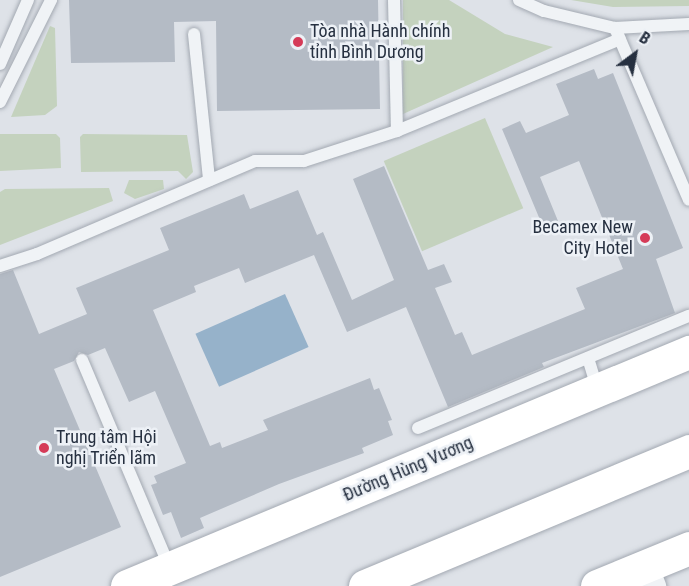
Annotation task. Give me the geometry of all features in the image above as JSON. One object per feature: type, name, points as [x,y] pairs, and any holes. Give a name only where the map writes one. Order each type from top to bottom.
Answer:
[{"type":"main road","name":"Đường Hùng Vương","points":[[127,586],[689,352]]},
{"type":"main road","points":[[365,586],[689,451]]},
{"type":"main road","points":[[597,586],[650,576],[689,548]]},
{"type":"lane","points":[[0,64],[28,0]]},
{"type":"lane","points":[[0,102],[51,0]]},
{"type":"lane","points":[[394,0],[397,131]]},
{"type":"lane","points":[[519,0],[544,11],[617,34],[689,200]]},
{"type":"lane","points":[[0,266],[37,254],[255,160],[304,161],[397,131],[617,34],[689,24]]},
{"type":"lane","points":[[194,34],[208,180]]},
{"type":"lane","points":[[418,428],[689,316]]},
{"type":"lane","points":[[588,358],[597,390]]},
{"type":"lane","points":[[82,360],[170,568]]},
{"type":"green space","points":[[403,0],[449,0],[505,34],[553,47],[403,114]]},
{"type":"green space","points":[[571,0],[689,0],[689,6],[613,7]]},
{"type":"green space","points":[[50,26],[55,28],[57,106],[45,115],[11,117]]},
{"type":"green space","points":[[485,118],[523,208],[422,251],[384,161]]},
{"type":"green space","points":[[0,134],[56,134],[60,138],[61,168],[0,171]]},
{"type":"green space","points":[[83,134],[187,135],[193,172],[186,179],[178,171],[81,172],[80,137]]},
{"type":"green space","points":[[129,180],[163,180],[164,189],[135,199],[124,193]]},
{"type":"green space","points":[[109,188],[113,201],[0,245],[0,192],[5,189]]},
{"type":"water","points":[[285,294],[309,347],[219,387],[195,334]]},
{"type":"building","name":"Tòa nhà Hành chính tỉnh Bình Dương","points":[[69,0],[378,0],[380,109],[217,111],[216,21],[174,22],[175,62],[71,63]]},
{"type":"building","points":[[594,69],[598,79],[613,73],[683,248],[656,259],[675,313],[542,363],[544,367],[448,407],[406,307],[347,332],[314,255],[245,283],[239,268],[194,286],[196,292],[153,310],[210,446],[220,442],[222,448],[268,430],[263,420],[370,378],[374,390],[379,388],[392,420],[388,421],[393,435],[362,448],[364,453],[279,484],[200,518],[204,528],[181,538],[171,512],[163,515],[151,485],[157,483],[154,476],[186,463],[155,391],[129,402],[105,348],[88,355],[79,352],[74,361],[54,369],[121,527],[0,577],[0,274],[13,270],[39,334],[87,314],[76,288],[169,250],[160,228],[244,194],[250,209],[298,190],[317,235],[323,232],[352,300],[394,280],[353,179],[384,166],[428,270],[444,264],[452,282],[435,288],[455,335],[462,332],[472,355],[585,309],[576,288],[623,269],[579,161],[540,177],[558,221],[543,227],[502,129],[520,121],[526,133],[569,115],[556,84]]},
{"type":"place","name":"Tòa nhà Hành chính tỉnh Bình Dương","points":[[298,42]]},
{"type":"place","name":"Becamex New City Hotel","points":[[645,238]]},
{"type":"place","name":"Trung tâm Hội nghị Triển lãm","points":[[44,448]]}]
